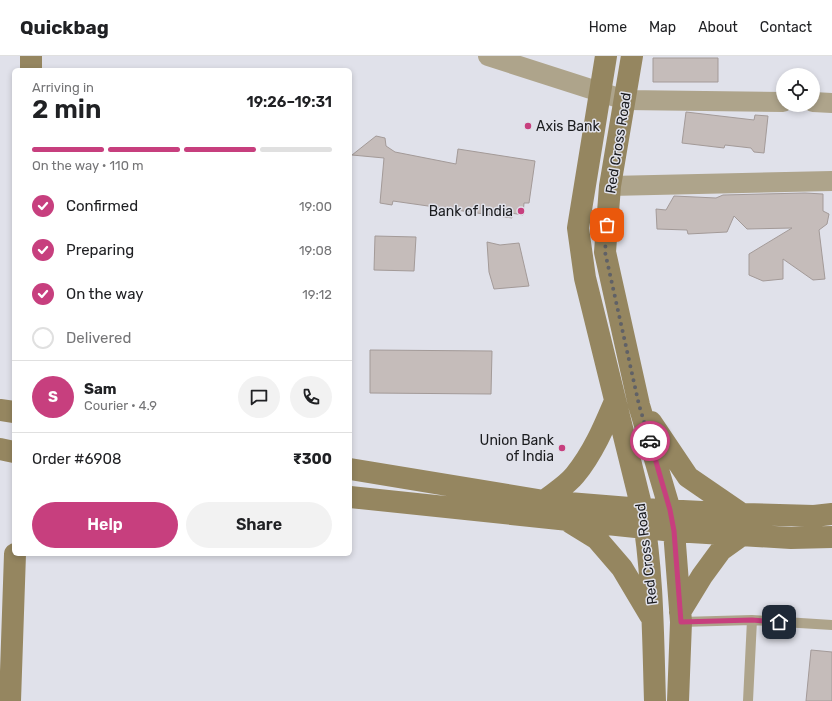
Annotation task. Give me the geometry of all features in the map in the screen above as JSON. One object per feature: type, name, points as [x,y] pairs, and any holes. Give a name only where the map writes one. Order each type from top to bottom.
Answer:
[{"type":"main road","points":[[31,56],[31,68]]},
{"type":"main road","name":"Red Cross Road","points":[[606,56],[578,228],[585,278],[644,518],[653,621],[655,701]]},
{"type":"main road","name":"Red Cross Road","points":[[632,56],[610,186],[605,252],[639,405],[670,510],[674,531],[681,617],[678,701]]},
{"type":"main road","points":[[544,501],[574,475],[604,428],[615,401]]},
{"type":"main road","points":[[639,405],[688,477],[743,514]]},
{"type":"main road","points":[[0,410],[12,412]]},
{"type":"main road","points":[[0,449],[12,452]]},
{"type":"main road","points":[[352,469],[644,518],[674,531],[791,538],[832,537]]},
{"type":"main road","points":[[352,497],[566,520],[644,518],[670,510],[814,516],[832,514]]},
{"type":"main road","points":[[566,520],[597,539],[622,568],[653,621]]},
{"type":"main road","points":[[681,617],[702,576],[721,550],[742,535]]},
{"type":"main road","points":[[10,701],[15,556]]},
{"type":"street","points":[[488,56],[624,100],[776,102]]},
{"type":"street","points":[[820,102],[832,103]]},
{"type":"street","points":[[610,186],[832,182]]},
{"type":"lane","points":[[681,617],[832,625]]},
{"type":"lane","points":[[748,701],[752,620]]},
{"type":"building","points":[[653,58],[718,58],[718,82],[653,82]]},
{"type":"building","points":[[686,112],[754,120],[755,115],[768,116],[764,153],[754,152],[751,148],[725,145],[724,148],[682,143]]},
{"type":"building","points":[[376,136],[385,138],[386,146],[395,152],[456,164],[458,149],[535,161],[529,203],[524,203],[523,215],[511,213],[512,218],[393,201],[392,205],[380,203],[384,158],[352,155]]},
{"type":"building","points":[[823,194],[823,211],[829,214],[827,224],[819,230],[825,279],[813,280],[783,259],[783,279],[763,281],[749,275],[749,254],[792,228],[747,229],[734,216],[727,232],[688,234],[687,230],[657,229],[656,209],[666,210],[674,196],[716,198],[723,195]]},
{"type":"building","points":[[375,236],[416,237],[414,271],[374,270]]},
{"type":"building","points":[[487,242],[500,245],[519,243],[529,286],[494,289],[489,272]]},
{"type":"building","points":[[370,350],[492,351],[491,394],[370,393]]},
{"type":"building","points":[[811,650],[832,652],[832,701],[806,701]]},
{"type":"way so far","points":[[607,225],[605,252],[639,405],[650,441]]},
{"type":"place","name":"Axis Bank","points":[[528,126]]},
{"type":"place","name":"Bank of India","points":[[521,211]]},
{"type":"place","name":"Union Bank of India","points":[[562,448]]},
{"type":"route","points":[[650,441],[670,510],[674,531],[681,622],[752,620],[779,622]]}]
